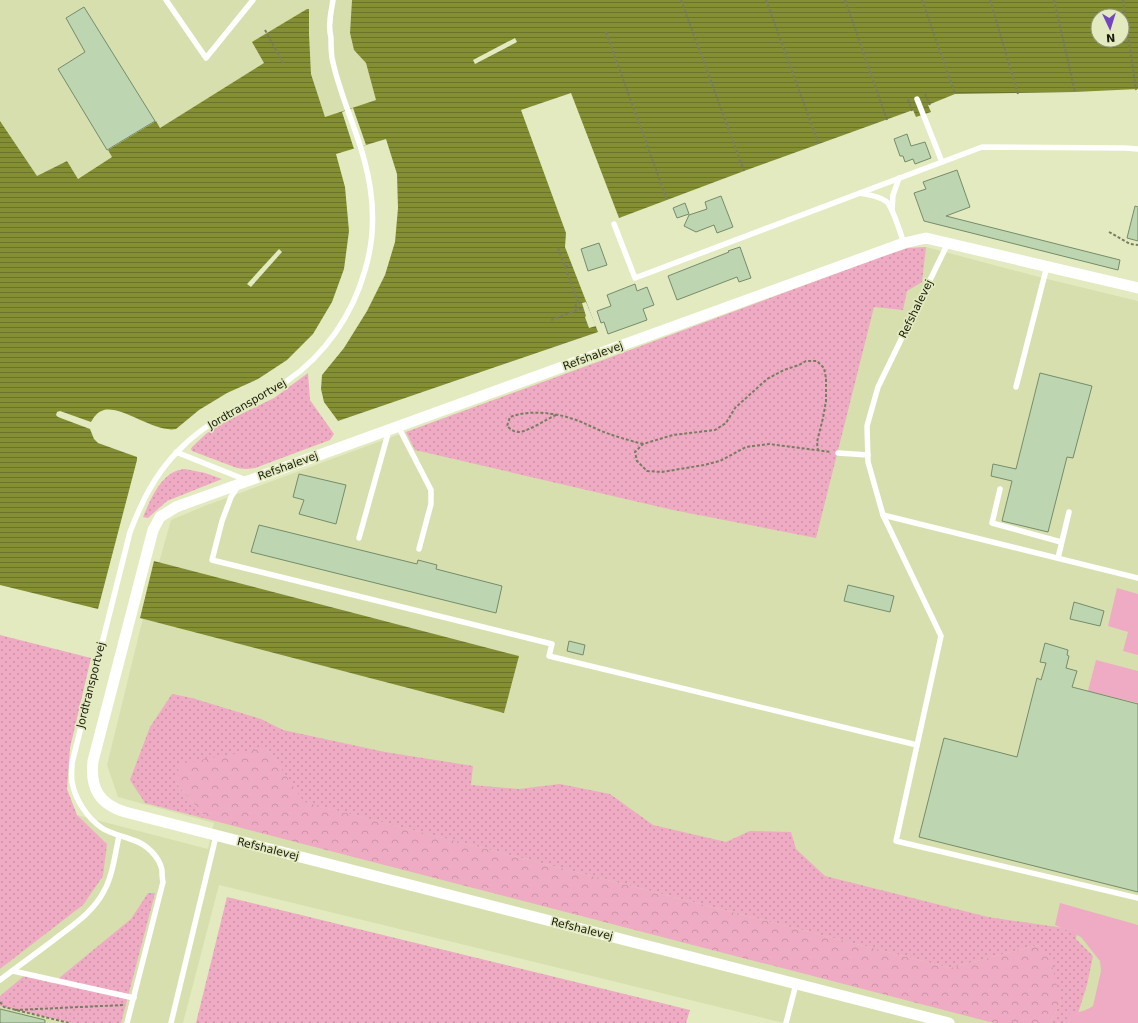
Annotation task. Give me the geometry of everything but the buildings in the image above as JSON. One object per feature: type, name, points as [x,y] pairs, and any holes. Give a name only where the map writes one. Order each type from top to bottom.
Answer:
[{"type":"street","name":"Refshalevej","points":[[949,1023],[114,809],[98,794],[93,784],[93,761],[153,530],[160,517],[176,507],[904,244],[926,238],[1138,288]]},
{"type":"lane","points":[[166,0],[206,58],[252,0]]},
{"type":"lane","name":"Jordtransportvej","points":[[127,1023],[163,882],[162,869],[156,857],[148,848],[136,840],[119,836],[102,828],[91,818],[77,797],[72,782],[72,763],[130,532],[141,505],[153,482],[176,452],[198,433],[228,413],[287,382],[304,368],[329,342],[345,318],[353,302],[365,270],[371,241],[373,209],[369,177],[336,76],[332,56],[330,23],[333,0]]},
{"type":"lane","points":[[916,99],[942,162]]},
{"type":"lane","points":[[614,224],[634,278],[982,147],[1138,149]]},
{"type":"lane","points":[[892,210],[893,195],[899,178]]},
{"type":"lane","points":[[860,193],[878,197],[886,202],[892,210],[904,244]]},
{"type":"lane","name":"Refshalevej","points":[[948,242],[878,387],[867,426],[868,462],[883,515],[941,636],[896,841],[1138,898]]},
{"type":"lane","points":[[1016,387],[1046,266]]},
{"type":"lane","points":[[359,538],[394,428]]},
{"type":"lane","points":[[394,428],[431,490],[431,504],[420,549]]},
{"type":"lane","points":[[176,452],[243,482],[232,497],[222,521],[212,560],[552,644],[549,656],[917,745]]},
{"type":"lane","points":[[838,453],[868,455]]},
{"type":"lane","points":[[1000,490],[992,523],[1062,542]]},
{"type":"lane","points":[[1058,558],[1069,512]]},
{"type":"lane","points":[[883,515],[1138,578]]},
{"type":"lane","points":[[0,980],[74,924],[97,902],[109,880],[119,836]]},
{"type":"lane","points":[[171,1023],[216,836]]},
{"type":"lane","points":[[13,971],[134,998]]},
{"type":"lane","points":[[786,1023],[796,984]]},
{"type":"path","points":[[681,0],[744,171]]},
{"type":"path","points":[[766,0],[819,145]]},
{"type":"path","points":[[845,0],[887,120]]},
{"type":"path","points":[[922,0],[955,94]]},
{"type":"path","points":[[990,0],[1018,94]]},
{"type":"path","points":[[1054,0],[1075,92]]},
{"type":"path","points":[[1123,0],[1136,90]]},
{"type":"path","points":[[265,30],[283,63]]},
{"type":"path","points":[[606,32],[667,200]]},
{"type":"path","points":[[925,94],[930,105]]},
{"type":"path","points":[[908,99],[912,111]]},
{"type":"path","points":[[1109,232],[1130,244],[1138,245]]},
{"type":"path","points":[[558,248],[578,302],[575,307],[576,311]]},
{"type":"path","points":[[566,269],[571,264]]},
{"type":"path","points":[[551,320],[583,308]]},
{"type":"path","points":[[818,451],[817,442],[826,401],[826,378],[824,368],[817,362],[806,361],[767,379],[734,408],[726,423],[715,430],[673,435],[643,444],[635,452],[637,460],[647,471],[662,472],[720,461],[746,447],[769,444],[818,451],[838,453]]},
{"type":"path","points":[[556,415],[519,432],[511,430],[507,426],[510,417],[519,414],[538,412],[556,415],[578,421],[620,438],[643,444]]},
{"type":"path","points":[[0,1002],[4,1007],[69,1023]]},
{"type":"path","points":[[15,1010],[132,1005]]},
{"type":"shaded area","points":[[0,0],[352,0],[350,33],[354,50],[366,63],[376,100],[325,117],[311,74],[309,9],[265,63],[160,128],[155,121],[108,150],[112,157],[78,179],[67,161],[37,177],[0,121]]},
{"type":"shaded area","points":[[352,0],[1138,0],[1138,89],[1075,92],[955,94],[928,105],[931,112],[916,117],[913,110],[619,218],[571,93],[521,110],[566,233],[565,247],[598,332],[338,421],[324,402],[321,389],[322,375],[344,348],[367,311],[385,275],[395,242],[398,208],[397,174],[386,139],[336,154],[345,187],[349,231],[344,269],[332,302],[313,334],[287,360],[258,379],[227,393],[199,410],[176,429],[159,427],[130,415],[112,410],[104,410],[99,412],[91,422],[60,411],[57,412],[56,415],[58,417],[90,429],[94,439],[98,443],[137,457],[98,609],[0,585],[0,121],[37,176],[67,161],[78,179],[112,157],[108,150],[156,121],[160,128],[264,63],[252,42],[307,9],[309,9],[311,74],[325,117],[376,100],[366,63],[354,50],[350,33]]},
{"type":"shaded area","points":[[926,247],[1138,301],[1138,1023],[784,1023],[219,885],[183,1023],[0,1023],[0,969],[83,905],[107,844],[77,815],[208,849],[214,823],[118,797],[107,765],[141,626],[171,520],[207,505],[908,248]]},
{"type":"shaded area","points":[[154,561],[519,656],[504,713],[140,618]]},
{"type":"green space","points":[[926,247],[922,282],[907,291],[903,310],[874,307],[816,538],[673,510],[415,450],[406,432],[886,255],[908,248]]},
{"type":"green space","points":[[308,373],[310,400],[334,434],[330,440],[255,468],[246,469],[237,468],[192,451],[192,447],[207,433],[225,422],[274,398]]},
{"type":"green space","points":[[185,469],[205,473],[222,479],[167,501],[148,518],[143,517],[160,484],[170,474]]},
{"type":"green space","points":[[1117,588],[1138,594],[1138,655],[1123,651],[1128,632],[1108,626]]},
{"type":"green space","points":[[0,635],[91,658],[70,748],[67,789],[77,815],[107,844],[103,876],[83,905],[0,969]]},
{"type":"green space","points":[[1096,660],[1138,671],[1138,703],[1088,691]]},
{"type":"green space","points":[[172,694],[192,698],[261,719],[283,730],[385,752],[473,766],[471,785],[519,789],[560,784],[610,794],[653,825],[726,842],[750,831],[791,832],[796,849],[825,876],[988,917],[1077,930],[1076,939],[1093,956],[1087,985],[1075,1023],[1050,1023],[1061,1002],[1038,945],[950,968],[303,802],[267,748],[176,783],[207,819],[145,803],[130,780],[150,727]]},
{"type":"green space","points":[[267,748],[304,802],[950,968],[1038,945],[1050,957],[1061,1002],[1050,1023],[994,1023],[207,819],[176,783],[179,764]]},
{"type":"green space","points":[[148,893],[155,893],[121,1023],[72,1023],[0,1006],[0,996],[24,976],[53,983],[131,919]]},
{"type":"green space","points":[[227,897],[690,1010],[686,1023],[196,1023]]},
{"type":"green space","points":[[1060,903],[1138,925],[1138,1023],[1067,1023],[1070,1012],[1082,1011],[1093,1006],[1101,971],[1100,961],[1081,937],[1055,925]]},
{"type":"pier","points":[[515,38],[517,42],[475,64],[473,60]]},
{"type":"pier","points":[[353,108],[366,145],[354,149],[342,112]]},
{"type":"pier","points":[[279,249],[282,252],[251,287],[247,284]]},
{"type":"pier","points":[[586,302],[596,326],[589,328],[582,303]]}]
